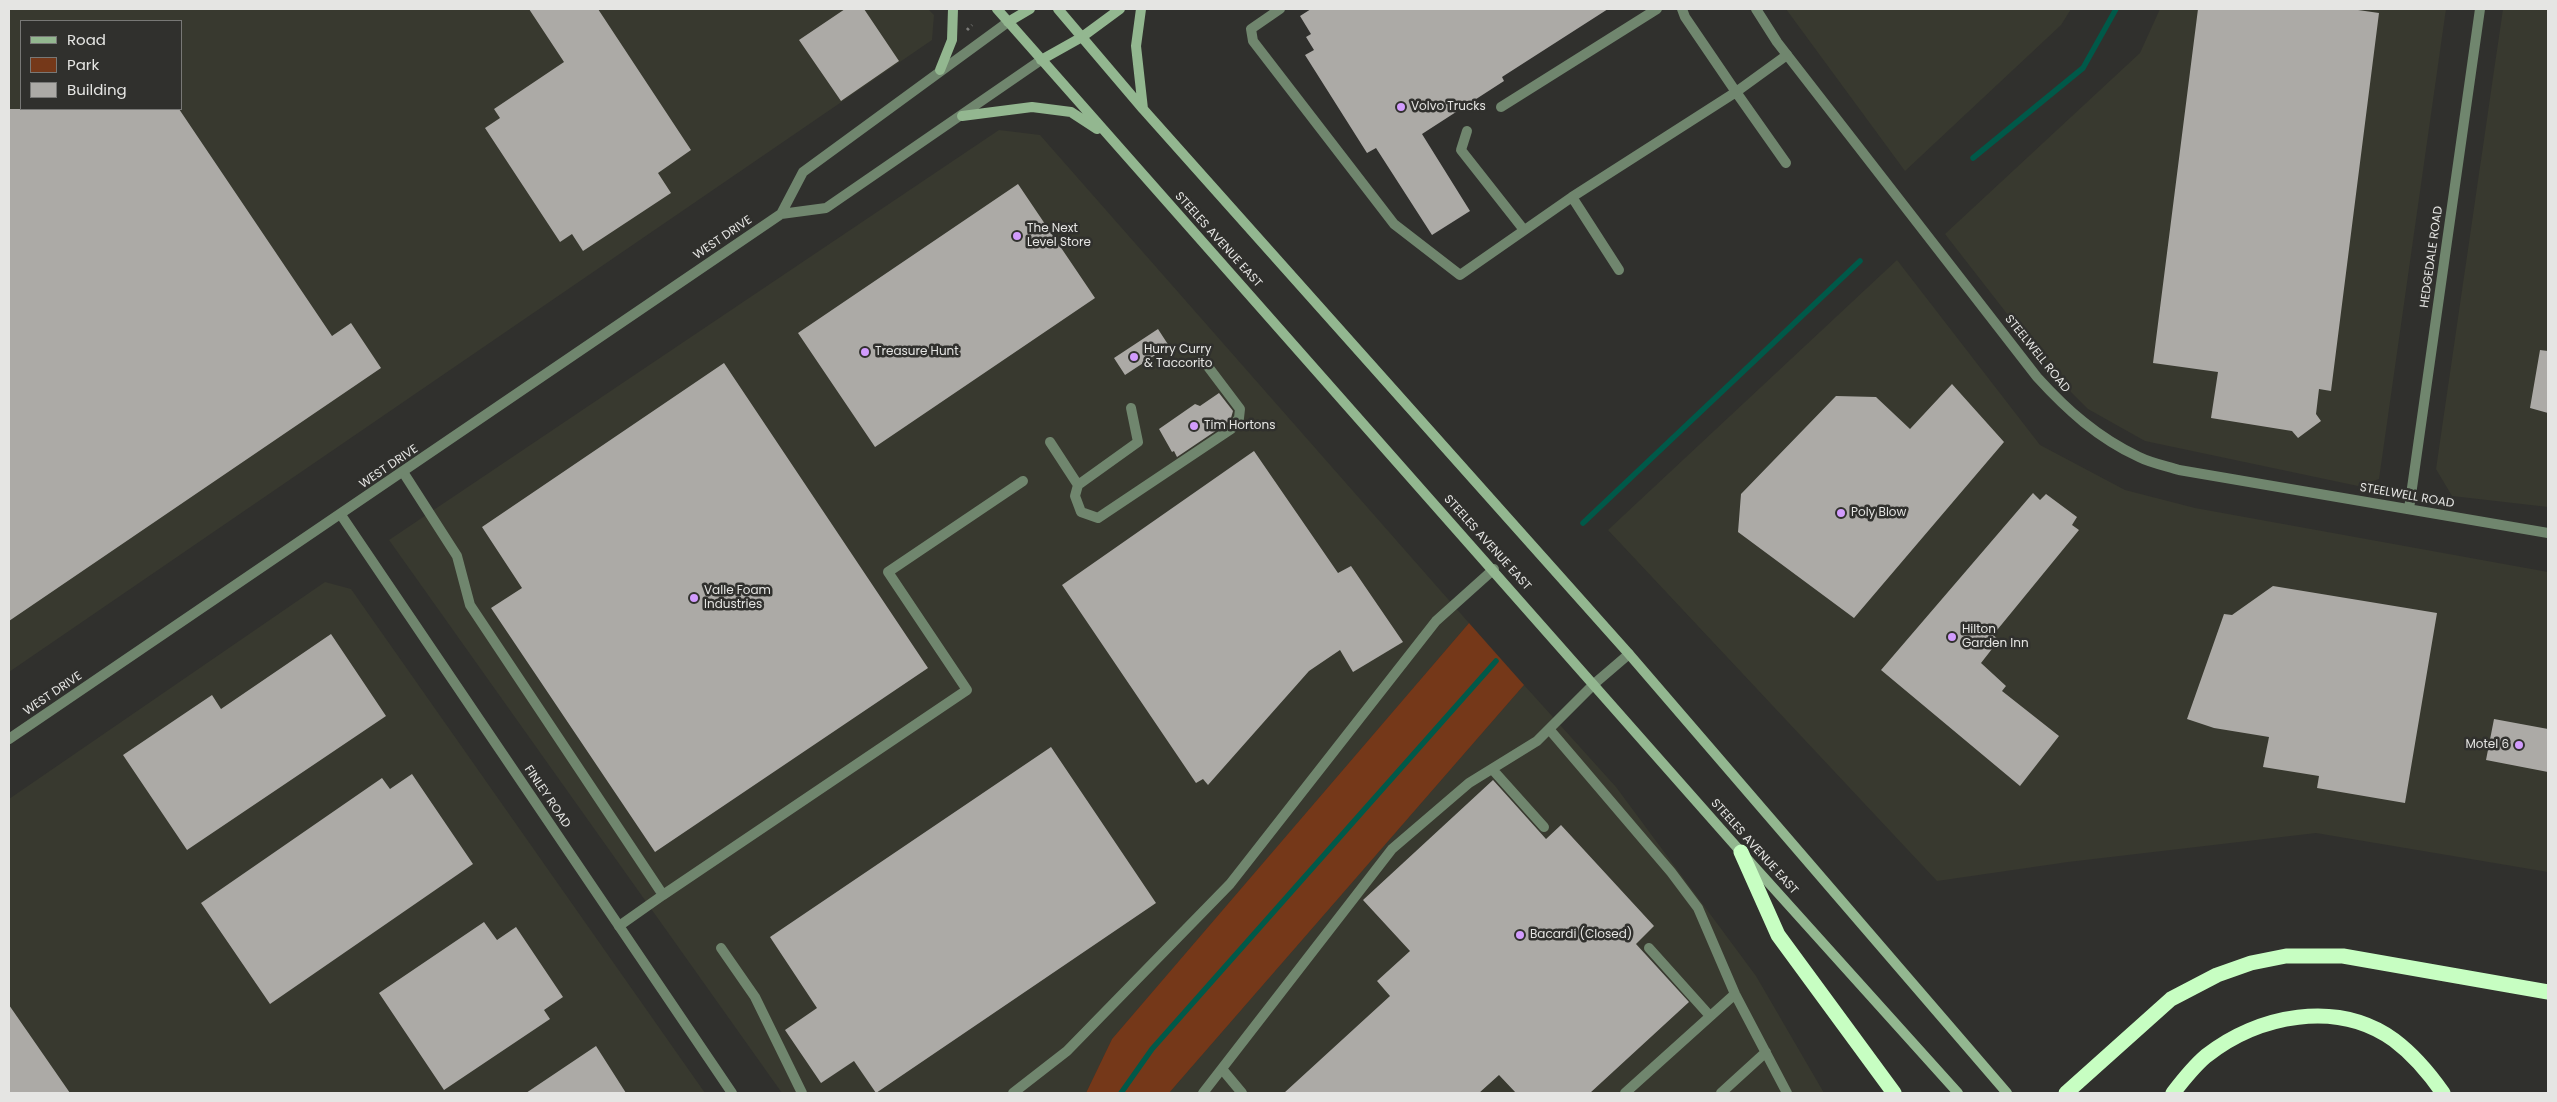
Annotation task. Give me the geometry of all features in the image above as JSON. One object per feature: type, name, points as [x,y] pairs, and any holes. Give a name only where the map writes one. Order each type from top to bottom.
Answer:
[{"type":"highway","points":[[1741,852],[1778,935],[1894,1093]]},
{"type":"highway","points":[[2066,1093],[2171,999],[2217,976],[2250,963],[2286,956],[2343,956],[2548,992]]},
{"type":"highway","points":[[2173,1093],[2205,1057],[2226,1042],[2276,1020],[2317,1016],[2357,1022],[2393,1039],[2428,1072],[2443,1093]]},
{"type":"main road","points":[[940,70],[952,40],[954,9]]},
{"type":"main road","name":"STEELES AVENUE EAST","points":[[997,9],[1494,569],[1741,852],[1958,1093]]},
{"type":"main road","points":[[1008,22],[1030,9]]},
{"type":"main road","points":[[1058,9],[1143,108],[1629,654],[2007,1093]]},
{"type":"main road","points":[[1041,60],[1082,37],[1120,9]]},
{"type":"main road","points":[[1141,9],[1136,46],[1143,108]]},
{"type":"main road","points":[[962,116],[1032,107],[1071,112],[1110,138]]},
{"type":"street","points":[[1280,9],[1252,30],[1253,41],[1394,224],[1460,275],[1572,197],[1736,92],[1787,55]]},
{"type":"street","points":[[1501,108],[1657,9]]},
{"type":"street","points":[[1682,9],[1685,17],[1786,163]]},
{"type":"street","name":"STEELWELL ROAD","points":[[1756,9],[1787,55],[2037,377],[2067,410],[2094,431],[2140,458],[2179,470],[2548,533]]},
{"type":"street","name":"HEDGEDALE ROAD","points":[[2408,509],[2480,9]]},
{"type":"street","name":"WEST DRIVE","points":[[781,214],[803,172],[1008,22]]},
{"type":"street","name":"WEST DRIVE","points":[[9,739],[781,214],[826,208],[1041,60]]},
{"type":"street","points":[[1467,131],[1460,150],[1524,230]]},
{"type":"street","points":[[1572,197],[1619,270]]},
{"type":"street","points":[[1131,408],[1133,426],[1138,442],[1078,485],[1074,496],[1081,512],[1098,518],[1231,429],[1239,418],[1240,409],[1204,360]]},
{"type":"street","points":[[1050,442],[1078,485]]},
{"type":"street","points":[[403,472],[457,556],[470,605],[664,895]]},
{"type":"street","points":[[619,926],[967,690],[888,572],[1023,481]]},
{"type":"street","name":"FINLEY ROAD","points":[[341,515],[732,1093]]},
{"type":"street","points":[[1013,1093],[1067,1051],[1230,884],[1436,621],[1494,569]]},
{"type":"street","points":[[1203,1093],[1392,849],[1469,784],[1537,741],[1594,684],[1629,654]]},
{"type":"street","points":[[1549,729],[1671,872],[1698,908],[1735,994],[1787,1093]]},
{"type":"street","points":[[1492,769],[1544,826]]},
{"type":"street","points":[[721,948],[755,997],[802,1093]]},
{"type":"street","points":[[1649,948],[1710,1016]]},
{"type":"street","points":[[1625,1093],[1735,994]]},
{"type":"street","points":[[1721,1093],[1766,1052]]},
{"type":"street","points":[[1222,1069],[1242,1093]]},
{"type":"shaded area","points":[[9,9],[928,9],[934,15],[932,40],[9,672]]},
{"type":"shaded area","points":[[1786,9],[2071,9],[2061,25],[1905,171]]},
{"type":"shaded area","points":[[2160,9],[2446,9],[2379,479],[2358,486],[2145,441],[2088,409],[2057,378],[1945,234],[2140,53]]},
{"type":"shaded area","points":[[2503,9],[2548,9],[2548,507],[2452,496],[2436,469]]},
{"type":"shaded area","points":[[999,130],[1040,135],[1469,623],[1112,1039],[1086,1093],[782,1093],[389,540]]},
{"type":"shaded area","points":[[1897,260],[2040,445],[2125,490],[2195,508],[2548,572],[2548,872],[2316,833],[2068,862],[1937,881],[1608,530]]},
{"type":"shaded area","points":[[325,582],[351,589],[705,1093],[9,1093],[9,799]]},
{"type":"shaded area","points":[[1524,685],[1616,787],[1756,976],[1824,1093],[1169,1093]]},
{"type":"green space","points":[[1469,623],[1524,685],[1169,1093],[1086,1093],[1112,1039]]},
{"type":"building","points":[[529,9],[598,9],[691,150],[658,173],[671,193],[583,251],[572,234],[560,242],[485,128],[500,118],[494,109],[564,62]]},
{"type":"building","points":[[845,9],[864,9],[899,61],[841,101],[799,40]]},
{"type":"building","name":"Volvo Trucks","points":[[1311,9],[1608,9],[1502,77],[1504,81],[1422,134],[1470,211],[1432,235],[1376,148],[1367,153],[1305,55],[1314,50],[1306,37],[1311,34],[1300,16]]},
{"type":"building","points":[[2198,9],[2351,9],[2379,13],[2331,391],[2319,389],[2316,414],[2321,421],[2298,438],[2292,431],[2211,418],[2218,372],[2153,363]]},
{"type":"building","points":[[9,109],[180,110],[332,336],[351,323],[381,368],[9,621]]},
{"type":"building","points":[[1018,184],[1095,298],[875,447],[798,333]]},
{"type":"building","name":"Hurry Curry & Taccorito","points":[[1158,329],[1169,346],[1125,375],[1114,358]]},
{"type":"building","points":[[2540,350],[2548,351],[2548,413],[2530,408]]},
{"type":"building","name":"Valle Foam Industries","points":[[724,363],[928,668],[655,852],[491,608],[522,588],[482,527]]},
{"type":"building","name":"Poly Blow","points":[[1952,384],[2004,442],[1854,618],[1738,532],[1741,494],[1836,396],[1876,397],[1910,429]]},
{"type":"building","name":"Tim Hortons","points":[[1219,393],[1233,411],[1231,418],[1226,424],[1177,457],[1174,451],[1172,452],[1159,429],[1195,404],[1200,406]]},
{"type":"building","points":[[1254,451],[1338,573],[1351,566],[1403,642],[1353,672],[1340,650],[1309,671],[1208,785],[1203,779],[1196,783],[1062,585]]},
{"type":"building","name":"Hilton Garden Inn","points":[[2033,493],[2040,500],[2046,494],[2077,517],[2072,525],[2079,530],[1993,635],[1999,640],[1981,663],[2006,686],[2002,691],[2059,736],[2020,786],[1881,670]]},
{"type":"building","points":[[2273,586],[2437,613],[2405,803],[2317,788],[2319,776],[2263,767],[2269,737],[2214,728],[2187,719],[2224,614],[2232,615]]},
{"type":"building","points":[[331,634],[386,716],[187,850],[123,755],[212,695],[221,709]]},
{"type":"building","name":"Motel 6","points":[[2494,719],[2548,729],[2548,772],[2486,760]]},
{"type":"building","points":[[1051,747],[1156,903],[876,1093],[854,1061],[821,1083],[785,1030],[817,1008],[770,937]]},
{"type":"building","points":[[412,774],[473,864],[270,1004],[201,903],[382,778],[390,789]]},
{"type":"building","name":"Bacardi (Closed)","points":[[1493,780],[1546,839],[1561,825],[1654,926],[1636,944],[1689,1002],[1590,1093],[1516,1093],[1499,1075],[1479,1093],[1284,1093],[1390,996],[1377,981],[1410,951],[1363,900]]},
{"type":"building","points":[[484,922],[497,940],[516,927],[563,997],[544,1010],[550,1019],[444,1090],[379,993]]},
{"type":"building","points":[[9,1005],[70,1093],[9,1093]]},
{"type":"building","points":[[596,1046],[626,1093],[526,1093]]},
{"type":"waterway","points":[[1973,158],[2083,68],[2116,9]]},
{"type":"waterway","points":[[1583,523],[1860,261]]},
{"type":"waterway","points":[[1121,1093],[1152,1049],[1496,661]]},
{"type":"place","name":"Volvo Trucks","points":[[1401,107]]},
{"type":"place","name":"The Next Level Store","points":[[1017,236]]},
{"type":"place","name":"Treasure Hunt","points":[[865,352]]},
{"type":"place","name":"Hurry Curry & Taccorito","points":[[1134,357]]},
{"type":"place","name":"Tim Hortons","points":[[1194,426]]},
{"type":"place","name":"Poly Blow","points":[[1841,513]]},
{"type":"place","name":"Valle Foam Industries","points":[[694,598]]},
{"type":"place","name":"Hilton Garden Inn","points":[[1952,637]]},
{"type":"place","name":"Motel 6","points":[[2519,745]]},
{"type":"place","name":"Bacardi (Closed)","points":[[1520,935]]}]
